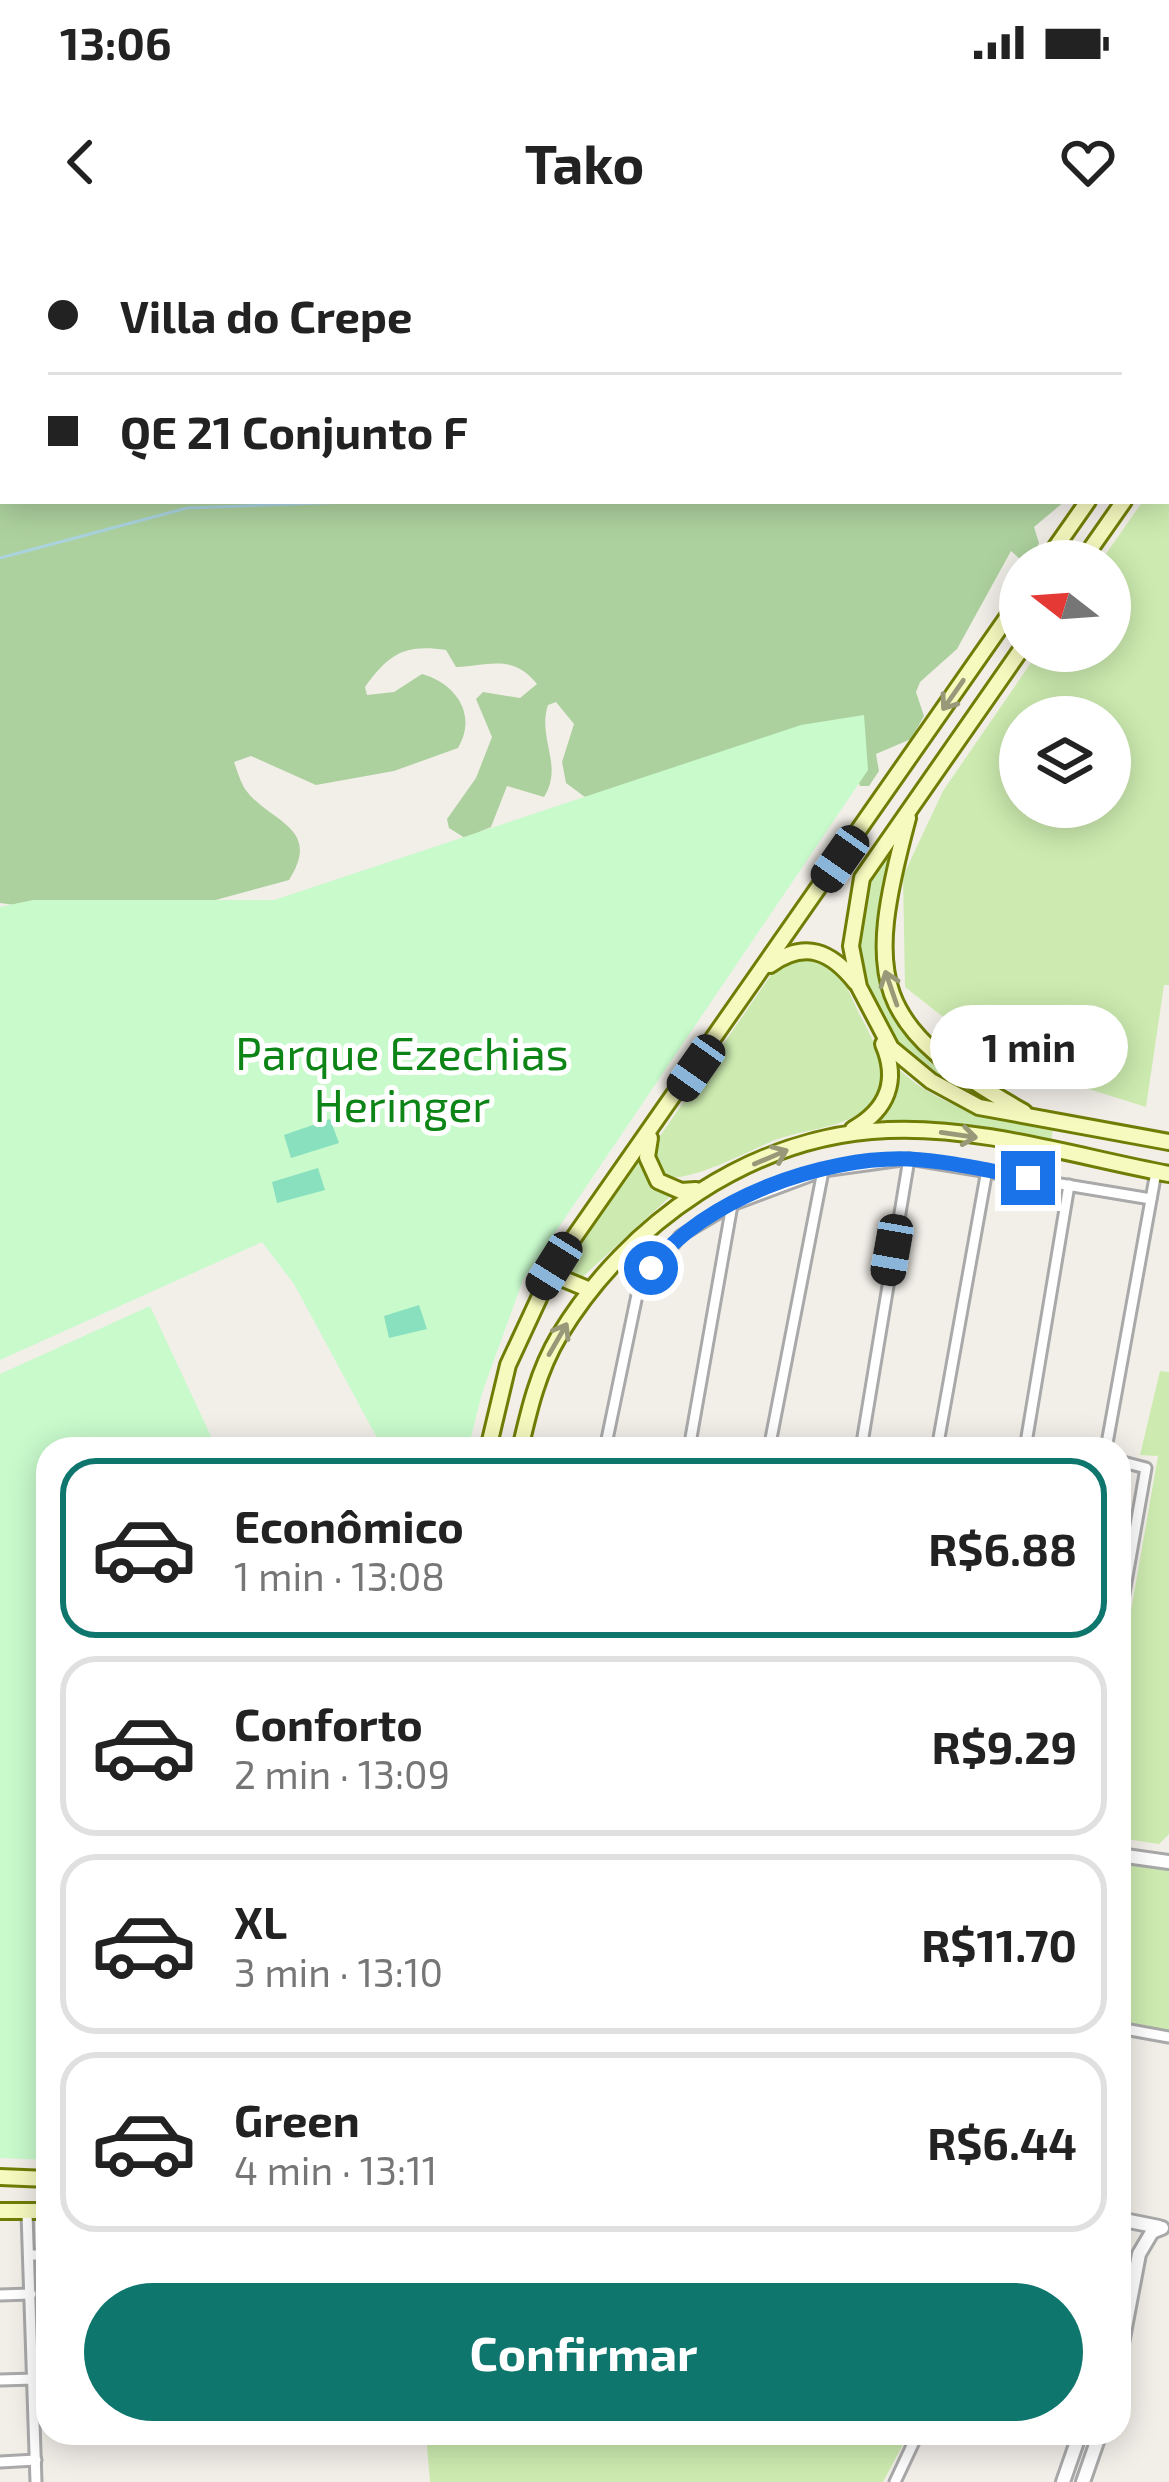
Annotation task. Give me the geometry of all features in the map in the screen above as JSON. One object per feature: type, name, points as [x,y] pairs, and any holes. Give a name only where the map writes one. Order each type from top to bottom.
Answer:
[{"type":"main road","points":[[1061,540],[1086,504]]},
{"type":"main road","points":[[1097,540],[1122,504]]},
{"type":"main road","points":[[491,1437],[508,1365],[554,1266],[999,629]]},
{"type":"main road","points":[[843,1134],[874,1117],[888,1096],[892,1077],[859,987],[851,946],[862,878],[1005,672]]},
{"type":"main road","points":[[911,808],[884,907],[882,946],[896,1004],[929,1050],[970,1082],[1036,1119]]},
{"type":"main road","points":[[763,970],[782,956],[815,950],[832,956],[859,987]]},
{"type":"main road","points":[[877,1029],[910,1066],[979,1107],[1169,1142]]},
{"type":"main road","points":[[1063,1155],[1067,1137],[1080,1126]]},
{"type":"main road","points":[[523,1437],[542,1371],[590,1290],[657,1220],[703,1189],[788,1149],[843,1134],[919,1130],[1162,1173]]},
{"type":"main road","points":[[651,1133],[647,1156],[658,1181],[681,1191],[703,1189]]},
{"type":"main road","points":[[554,1266],[566,1280],[590,1290]]},
{"type":"main road","points":[[0,2177],[36,2178]]},
{"type":"main road","points":[[0,2211],[36,2212]]},
{"type":"street","points":[[607,1437],[638,1295],[651,1268],[680,1236],[732,1205],[823,1172],[909,1159],[1151,1199]]},
{"type":"street","points":[[863,1437],[909,1159]]},
{"type":"street","points":[[939,1437],[987,1170]]},
{"type":"street","points":[[771,1437],[823,1172]]},
{"type":"street","points":[[1108,1437],[1151,1199],[1162,1173]]},
{"type":"street","points":[[1027,1437],[1070,1185]]},
{"type":"street","points":[[691,1437],[732,1205]]},
{"type":"street","points":[[657,1220],[680,1236]]},
{"type":"street","points":[[1131,1464],[1146,1468],[1131,1549]]},
{"type":"street","points":[[1131,1857],[1169,1862]]},
{"type":"street","points":[[1131,2031],[1169,2037]]},
{"type":"street","points":[[27,2212],[36,2482]]},
{"type":"street","points":[[1131,2222],[1166,2229]]},
{"type":"street","points":[[1131,2296],[1145,2240],[1166,2229]]},
{"type":"street","points":[[29,2255],[36,2255]]},
{"type":"street","points":[[0,2295],[31,2294]]},
{"type":"street","points":[[0,2380],[35,2379]]},
{"type":"street","points":[[895,2482],[912,2445]]},
{"type":"street","points":[[1066,2481],[1076,2445]]},
{"type":"street","points":[[1084,2482],[1096,2445]]},
{"type":"street","points":[[0,2462],[35,2460]]},
{"type":"green space","points":[[0,504],[1061,504],[1034,527],[1038,540],[999,540],[999,573],[957,649],[920,682],[916,692],[924,716],[911,739],[876,754],[879,771],[869,786],[860,786],[857,777],[597,806],[566,783],[562,762],[574,724],[556,702],[548,705],[545,717],[552,774],[544,797],[507,786],[491,827],[465,838],[449,828],[447,819],[476,778],[492,737],[476,699],[483,692],[520,698],[537,684],[509,665],[456,667],[446,650],[408,650],[382,666],[365,687],[367,695],[394,692],[422,674],[434,678],[453,692],[464,712],[464,735],[458,748],[394,771],[316,785],[251,756],[234,762],[245,789],[296,836],[298,862],[289,880],[212,901],[0,903]]},
{"type":"green space","points":[[1141,504],[1169,504],[1169,985],[1164,985],[1146,1107],[999,1061],[905,987],[903,876],[943,791],[999,709],[999,828],[1131,828],[1131,696],[1008,696],[1025,672],[1131,672],[1131,540],[1116,540]]},
{"type":"green space","name":"Parque Ezechias Heringer","points":[[864,715],[868,770],[523,1280],[471,1437],[377,1437],[294,1284],[262,1242],[0,1360],[0,907],[33,900],[274,900],[801,725]]},
{"type":"green space","points":[[891,847],[877,932],[879,967],[888,998],[904,1026],[928,1052],[998,1101],[965,1092],[935,1076],[886,1028],[869,998],[859,965],[857,931],[863,897]]},
{"type":"green space","points":[[793,955],[819,959],[841,976],[877,1050],[882,1073],[877,1095],[847,1120],[778,1139],[697,1173],[675,1178],[660,1175],[653,1163],[658,1139],[775,969]]},
{"type":"green space","points":[[896,1066],[949,1103],[1053,1129],[1051,1142],[925,1121],[873,1122]]},
{"type":"green space","points":[[330,1119],[339,1143],[291,1158],[284,1135]]},
{"type":"green space","points":[[640,1156],[652,1184],[673,1194],[578,1281],[567,1272],[572,1255]]},
{"type":"green space","points":[[318,1168],[325,1190],[277,1203],[272,1182]]},
{"type":"green space","points":[[419,1305],[427,1329],[389,1338],[384,1316]]},
{"type":"green space","points":[[150,1306],[211,1437],[36,1437],[36,2160],[0,2158],[0,1374]]},
{"type":"green space","points":[[1160,1371],[1169,1372],[1169,1834],[1159,1844],[1131,1840],[1131,1611],[1158,1456],[1140,1455]]},
{"type":"green space","points":[[1131,1855],[1169,1860],[1169,2030],[1131,2024]]},
{"type":"green space","points":[[427,2445],[903,2445],[883,2482],[430,2482]]},
{"type":"waterway","points":[[0,558],[187,508],[296,504]]},
{"type":"route","points":[[651,1268],[680,1236],[710,1216],[823,1172],[909,1159],[1028,1178]]}]
